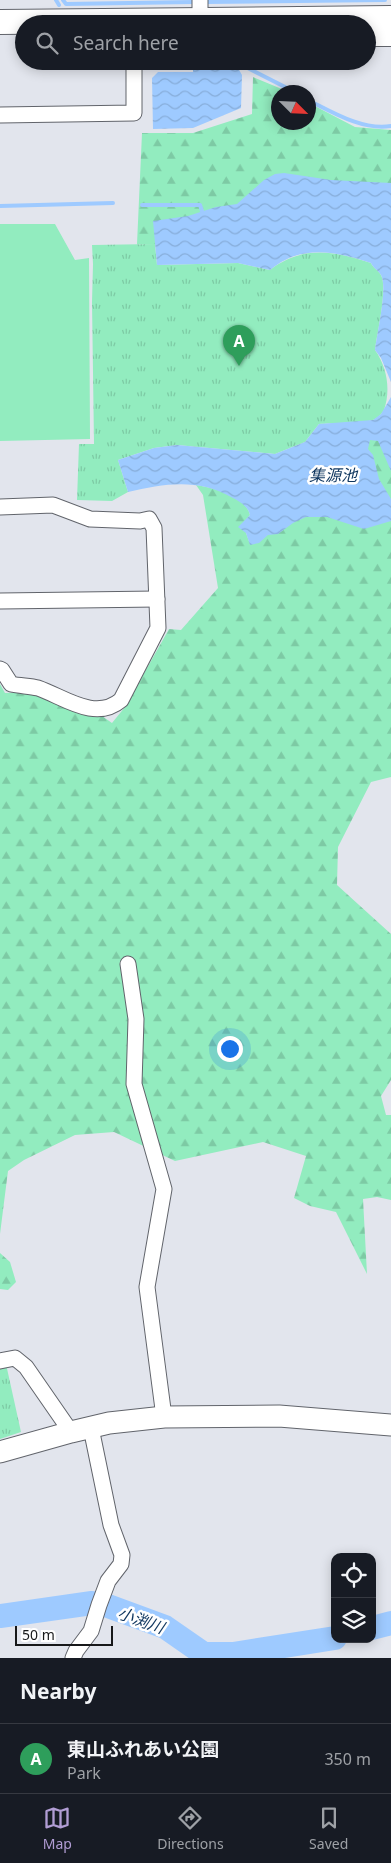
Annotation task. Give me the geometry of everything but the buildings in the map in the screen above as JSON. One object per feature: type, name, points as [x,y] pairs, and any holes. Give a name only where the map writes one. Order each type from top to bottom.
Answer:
[{"type":"main road","points":[[117,15],[200,10],[319,15]]},
{"type":"main road","points":[[376,17],[391,18]]},
{"type":"main road","points":[[0,22],[15,21]]},
{"type":"main road","points":[[376,34],[391,34]]},
{"type":"main road","points":[[0,38],[15,38]]},
{"type":"street","points":[[0,115],[134,114],[134,70]]},
{"type":"street","points":[[0,507],[53,505],[90,519],[140,521],[149,519],[154,528],[158,628],[121,700],[113,706],[106,708],[78,706],[36,688],[11,684],[0,669]]},
{"type":"street","points":[[0,601],[157,599]]},
{"type":"street","points":[[128,964],[136,1019],[134,1084],[164,1189],[147,1287],[164,1417]]},
{"type":"street","points":[[0,1361],[15,1358],[26,1367],[81,1430],[122,1555],[121,1564],[108,1581],[91,1631],[76,1650],[73,1658]]},
{"type":"street","points":[[0,1452],[109,1423],[164,1417],[280,1416],[391,1425]]},
{"type":"green space","points":[[253,77],[272,85],[271,130],[316,130],[316,107],[355,127],[391,130],[391,250],[137,244],[142,133],[193,133],[252,114]]},
{"type":"green space","points":[[0,224],[55,224],[75,260],[89,258],[90,439],[0,441]]},
{"type":"green space","points":[[155,244],[157,265],[238,263],[270,270],[294,257],[319,253],[332,253],[371,263],[381,275],[383,281],[383,300],[375,350],[387,379],[386,402],[381,414],[368,421],[319,424],[305,442],[275,454],[177,445],[154,448],[118,460],[128,492],[112,501],[77,500],[79,444],[94,444],[92,245]]},
{"type":"green space","points":[[391,415],[391,777],[371,782],[338,847],[337,885],[391,934],[391,1080],[381,1096],[386,1115],[391,1115],[391,1200],[377,1197],[363,1199],[367,1274],[336,1212],[310,1206],[294,1198],[306,1156],[263,1142],[175,1161],[114,1132],[75,1135],[24,1160],[8,1171],[0,1234],[0,684],[5,693],[36,692],[102,716],[112,723],[125,707],[169,629],[181,630],[218,588],[203,495],[196,485],[220,491],[242,502],[250,515],[245,521],[246,533],[250,544]]},
{"type":"green space","points":[[0,1253],[10,1262],[16,1282],[8,1290],[0,1289]]},
{"type":"green space","points":[[6,1364],[21,1432],[0,1439],[0,1366]]},
{"type":"water","points":[[193,70],[239,70],[242,75],[241,108],[193,128],[153,129],[152,78],[158,72],[193,72]]},
{"type":"water","points":[[284,173],[331,180],[391,183],[391,382],[381,358],[375,350],[383,281],[381,275],[371,263],[344,255],[319,252],[294,256],[270,270],[238,263],[157,265],[153,221],[188,216],[216,207],[237,204],[264,180],[275,174]]},
{"type":"water","name":"集源池","points":[[391,397],[391,471],[378,441],[370,440],[368,449],[373,455],[379,479],[391,499],[391,521],[364,529],[327,517],[306,517],[293,523],[278,534],[268,535],[259,543],[250,545],[246,533],[238,527],[250,515],[245,506],[240,502],[218,491],[193,485],[167,485],[128,492],[118,460],[154,448],[177,445],[275,454],[305,442],[319,424],[373,420],[381,414]]},
{"type":"waterway","points":[[56,0],[59,5]]},
{"type":"waterway","points":[[63,0],[66,4],[193,2]]},
{"type":"waterway","points":[[206,2],[385,0]]},
{"type":"waterway","points":[[252,70],[281,85]]},
{"type":"waterway","points":[[316,104],[337,115],[359,123],[380,127],[391,126]]},
{"type":"waterway","points":[[0,206],[113,203]]},
{"type":"waterway","points":[[142,205],[200,205],[202,211]]},
{"type":"waterway","name":"小渕川","points":[[0,1616],[92,1603],[108,1606],[165,1627],[204,1654],[233,1654],[331,1639]]},
{"type":"waterway","name":"小渕川","points":[[376,1627],[391,1623]]},
{"type":"place","name":"東山ふれあい公園","points":[[239,366]]}]
